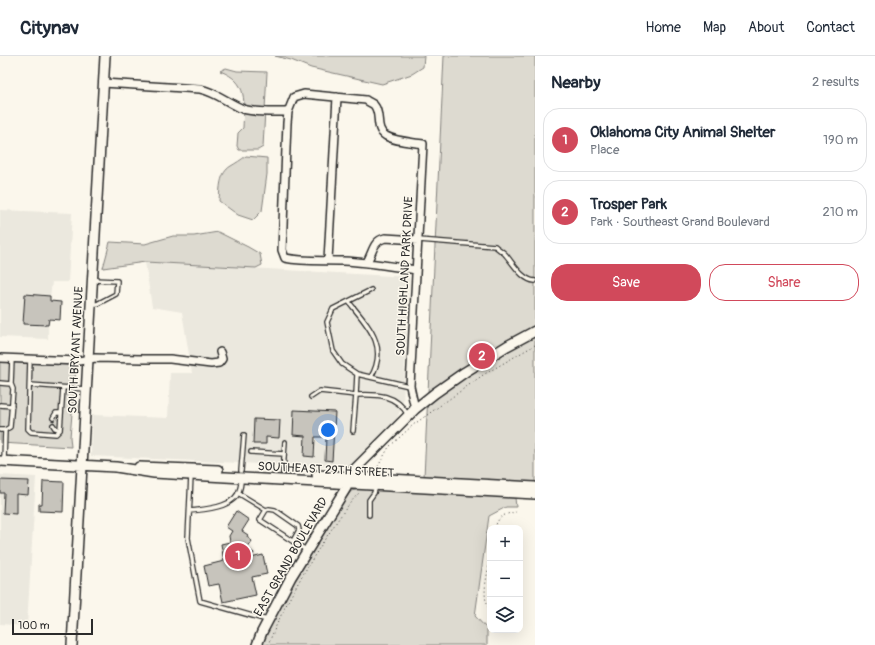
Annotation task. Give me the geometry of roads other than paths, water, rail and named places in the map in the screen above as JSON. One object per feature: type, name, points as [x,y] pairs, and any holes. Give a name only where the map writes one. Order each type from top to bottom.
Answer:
[{"type":"street","name":"SOUTH BRYANT AVENUE","points":[[72,645],[105,56]]},
{"type":"street","points":[[103,82],[200,89],[211,92],[243,109],[288,112]]},
{"type":"street","points":[[328,260],[337,97],[304,94],[294,97],[288,112],[282,250],[285,258],[367,262],[416,270]]},
{"type":"street","name":"SOUTH HIGHLAND PARK DRIVE","points":[[337,97],[366,100],[373,104],[377,110],[380,130],[385,135],[395,139],[423,144],[410,386],[412,413]]},
{"type":"street","points":[[367,262],[374,245],[380,239],[418,240]]},
{"type":"street","name":"EAST GRAND BOULEVARD","points":[[257,645],[262,632],[288,582],[349,480],[352,472],[412,413],[440,390],[478,363],[535,331]]},
{"type":"street","points":[[0,358],[79,361],[95,358],[170,359],[211,364],[220,363],[222,359],[220,352]]},
{"type":"street","name":"SOUTHEAST 29TH STREET","points":[[2,461],[116,467],[154,466],[241,474],[349,480],[535,487]]},
{"type":"street","name":"SOUTHEAST 29TH STREET","points":[[116,467],[154,473],[191,475],[283,473],[349,480],[376,485],[535,494]]},
{"type":"lane","points":[[418,240],[495,246],[504,253],[515,267],[527,278],[535,281]]},
{"type":"lane","points":[[90,304],[97,304],[116,294],[117,281],[92,280]]},
{"type":"lane","points":[[371,290],[333,309],[327,322],[333,351],[342,364],[357,374],[410,386]]},
{"type":"lane","points":[[349,302],[370,329],[377,342],[378,352],[376,368],[371,378]]},
{"type":"lane","points":[[0,430],[10,428],[13,389],[11,384],[12,358]]},
{"type":"lane","points":[[30,359],[28,429],[31,432],[56,434],[60,430],[63,388]]},
{"type":"lane","points":[[352,431],[357,374]]},
{"type":"lane","points":[[0,383],[11,384]]},
{"type":"lane","points":[[30,385],[86,389]]},
{"type":"lane","points":[[311,397],[320,391],[384,396],[394,400],[412,413]]},
{"type":"lane","points":[[0,405],[12,406]]},
{"type":"lane","points":[[53,418],[56,413],[61,413]]},
{"type":"lane","points":[[53,425],[60,430]]},
{"type":"lane","points":[[2,461],[5,430]]},
{"type":"lane","points":[[190,512],[227,504],[235,498],[240,490],[244,435]]},
{"type":"lane","points":[[283,473],[285,442]]},
{"type":"lane","points":[[251,452],[284,454]]},
{"type":"lane","points":[[191,475],[188,538],[200,601],[268,621]]},
{"type":"lane","points":[[369,515],[370,500],[376,485]]},
{"type":"lane","points":[[238,493],[266,510],[275,510],[298,526],[299,530],[293,541]]},
{"type":"lane","points":[[266,510],[260,520],[307,551]]},
{"type":"place","name":"Trosper Park","points":[[482,356]]},
{"type":"place","name":"Oklahoma City Animal Shelter","points":[[238,556]]}]
